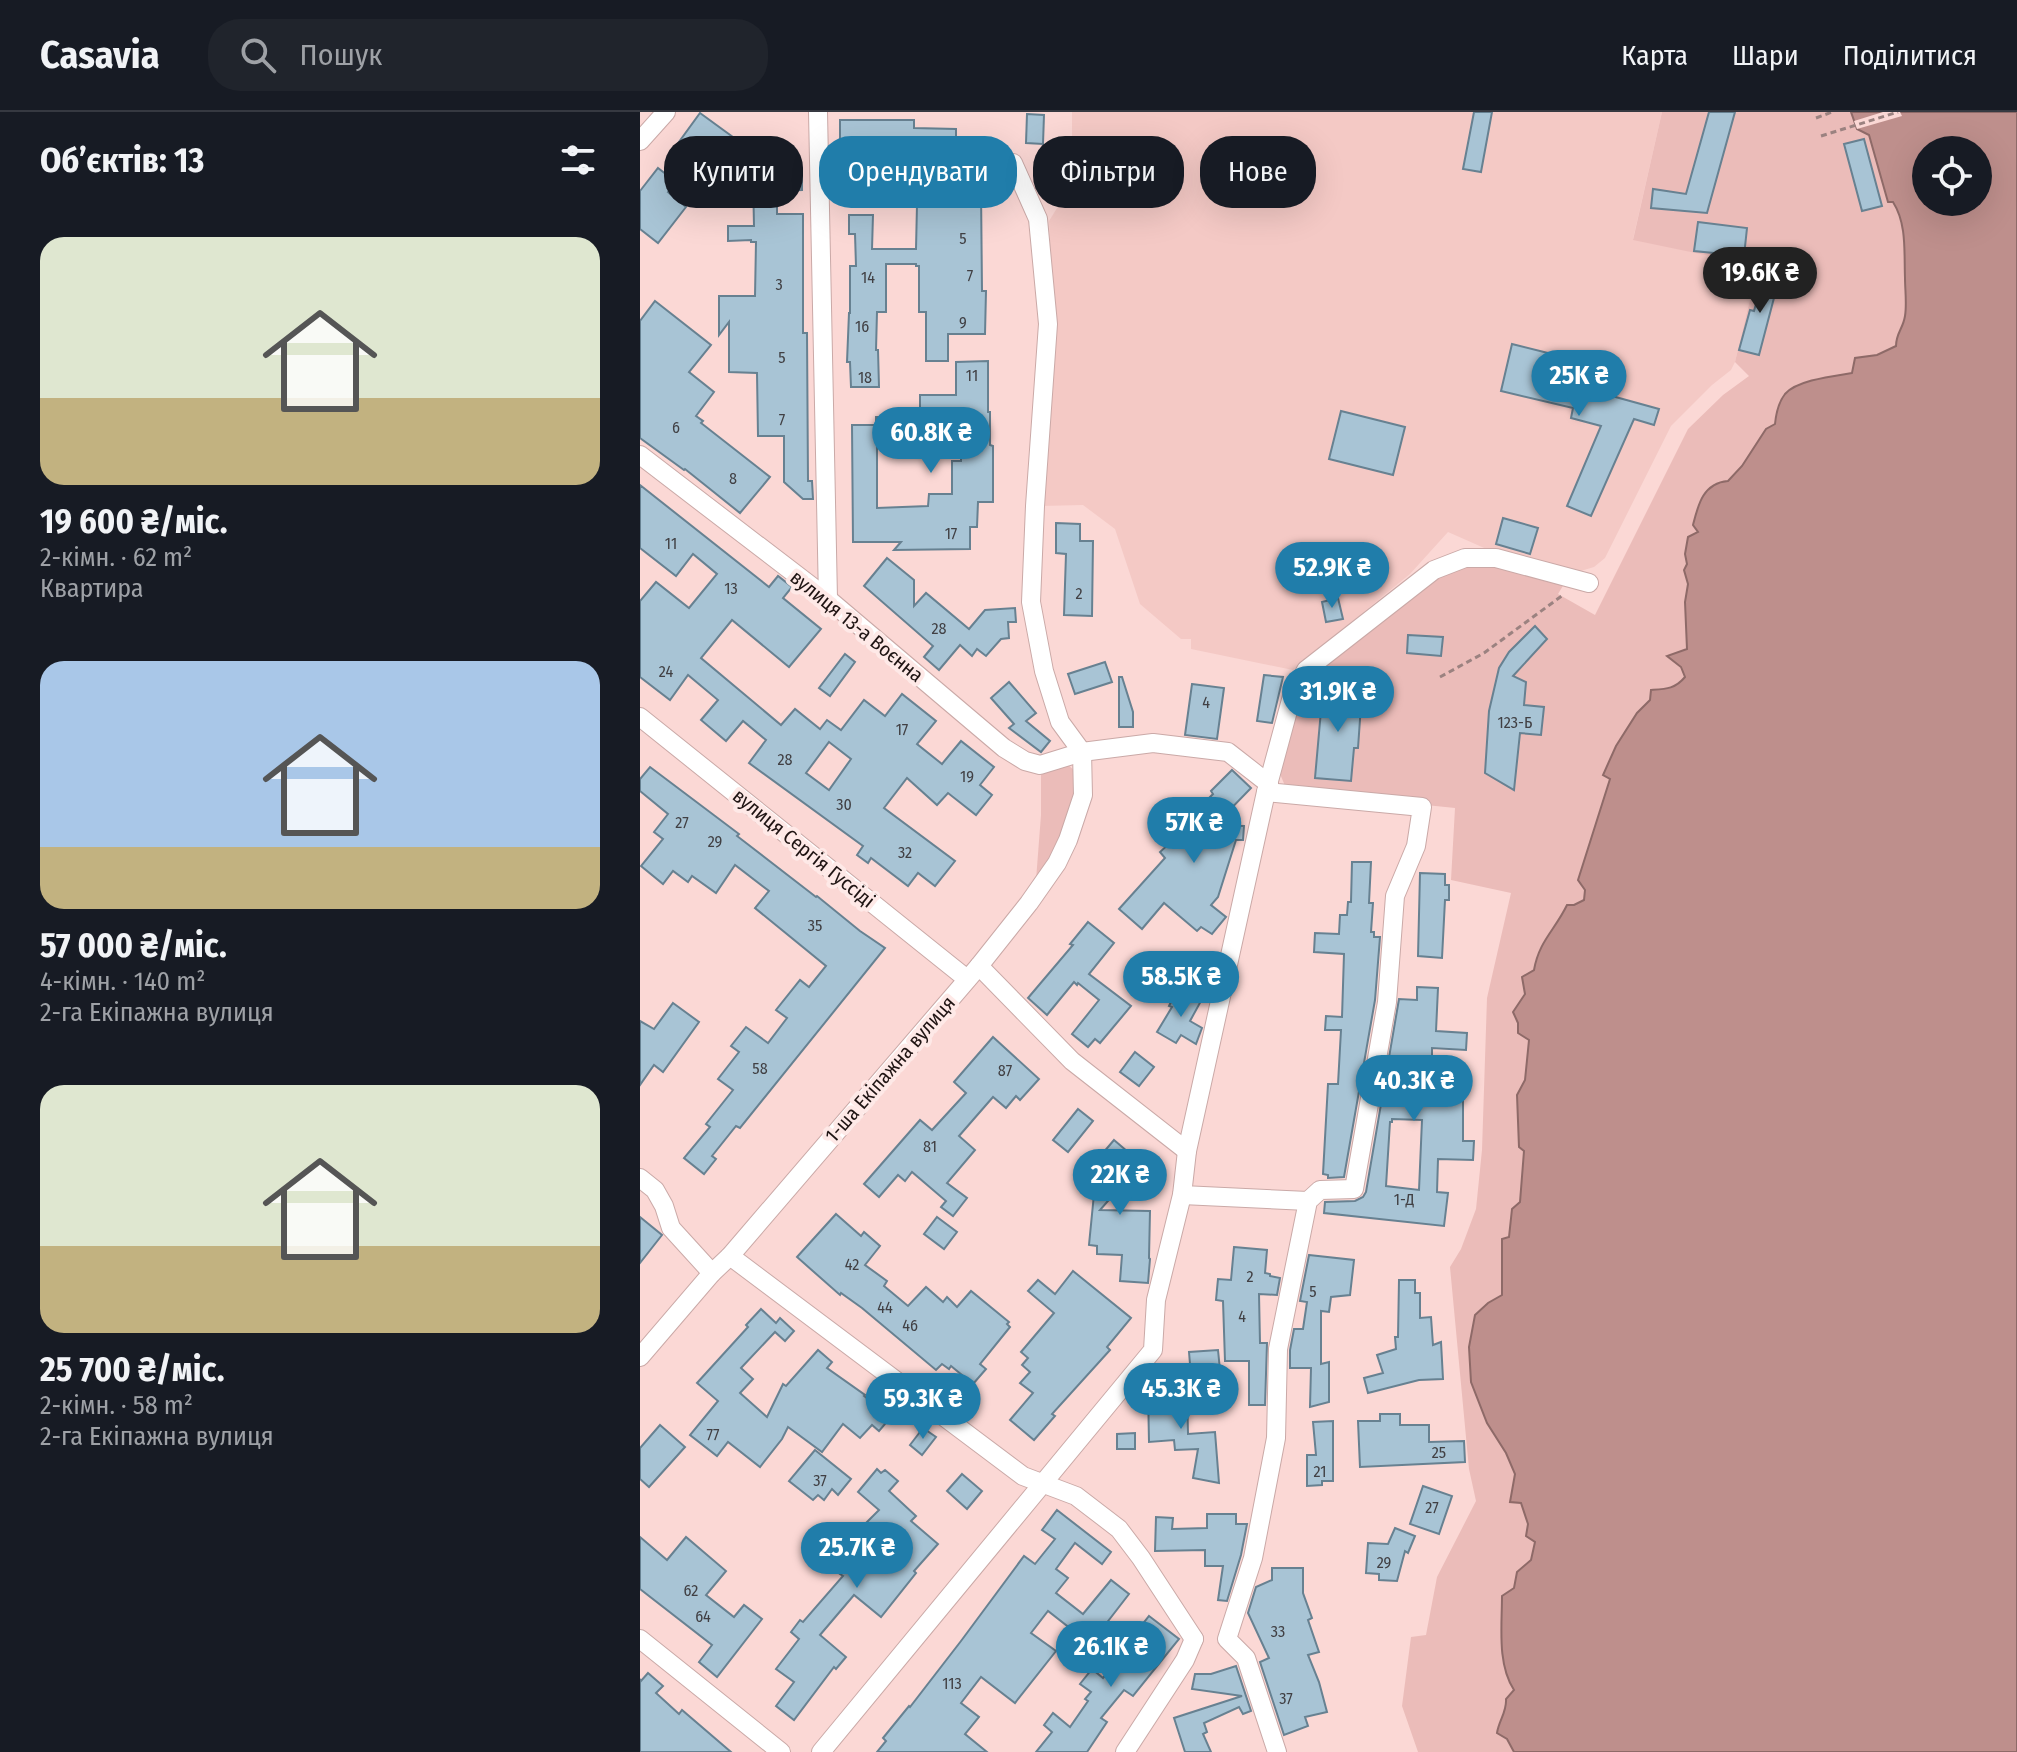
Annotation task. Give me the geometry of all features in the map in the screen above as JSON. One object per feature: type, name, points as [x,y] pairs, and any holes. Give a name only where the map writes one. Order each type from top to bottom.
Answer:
[{"type":"street","points":[[640,141],[666,112]]},
{"type":"street","points":[[818,112],[828,599]]},
{"type":"street","points":[[1017,172],[1038,219],[1048,324],[1031,602],[1044,671],[1060,722],[1082,752]]},
{"type":"street","name":"вулиця 13-а Воєнна","points":[[640,455],[828,599],[1004,748],[1025,761],[1040,765],[1082,752],[1153,743],[1228,752],[1268,788]]},
{"type":"street","points":[[821,1752],[1153,1350],[1156,1300],[1182,1195],[1187,1151],[1268,788],[1292,696],[1306,670],[1434,570],[1465,558],[1496,558],[1589,583]]},
{"type":"street","name":"вулиця Сергія Гуссіді","points":[[640,717],[973,973],[1072,1061],[1187,1151]]},
{"type":"street","name":"1-ша Екіпажна вулиця","points":[[640,1357],[973,973],[1029,903],[1057,863],[1083,795],[1082,752]]},
{"type":"street","points":[[1227,1639],[1253,1558],[1276,1438],[1278,1349],[1308,1201],[1320,1190],[1354,1189],[1387,1002],[1395,896],[1416,846],[1422,807],[1268,788]]},
{"type":"street","points":[[640,1178],[655,1190],[671,1228],[712,1273]]},
{"type":"street","points":[[1182,1195],[1308,1201]]},
{"type":"street","points":[[730,1256],[1023,1476],[1076,1496],[1119,1529],[1194,1639]]},
{"type":"street","points":[[640,1639],[781,1752]]},
{"type":"street","points":[[1194,1639],[1227,1639],[1246,1658],[1277,1752]]},
{"type":"street","points":[[1125,1752],[1185,1660],[1194,1639]]},
{"type":"path","points":[[1816,118],[1832,112]]},
{"type":"path","points":[[1821,136],[1898,112]]},
{"type":"path","points":[[1440,677],[1484,653],[1567,592]]},
{"type":"shaded area","points":[[1072,112],[1662,112],[1633,239],[1758,266],[1735,362],[1731,370],[1671,426],[1605,558],[1594,567],[1574,573],[1491,551],[1448,532],[1410,574],[1293,670],[1191,649],[1191,639],[1181,639],[1140,604],[1115,529],[1083,505],[1040,506],[1053,324],[1049,221],[1057,208],[1184,208],[1184,136],[1072,136]]},
{"type":"shaded area","points":[[1662,112],[1851,112],[1857,129],[1869,135],[1888,201],[1893,202],[1900,219],[1904,248],[1905,316],[1896,346],[1877,355],[1855,358],[1852,373],[1812,380],[1777,410],[1775,424],[1766,429],[1742,466],[1728,481],[1685,554],[1687,650],[1681,667],[1685,677],[1642,708],[1629,725],[1603,775],[1610,778],[1598,819],[1584,900],[1567,905],[1541,947],[1529,983],[1513,1012],[1529,1039],[1525,1080],[1517,1095],[1524,1151],[1520,1202],[1512,1209],[1509,1237],[1502,1252],[1502,1295],[1488,1303],[1487,1423],[1515,1474],[1510,1502],[1521,1503],[1535,1542],[1531,1560],[1517,1572],[1514,1588],[1502,1596],[1503,1657],[1514,1690],[1499,1723],[1514,1752],[1418,1752],[1402,1706],[1411,1637],[1426,1635],[1437,1577],[1476,1501],[1469,1469],[1450,1267],[1461,1249],[1476,1209],[1482,1150],[1487,998],[1511,893],[1451,880],[1455,808],[1299,792],[1286,788],[1280,774],[1297,701],[1306,684],[1321,667],[1439,576],[1468,567],[1494,565],[1564,584],[1558,594],[1595,615],[1688,429],[1723,395],[1749,376],[1735,362],[1758,266],[1633,240]]},
{"type":"shaded area","points":[[1851,112],[2017,112],[2017,1752],[1514,1752],[1507,1739],[1497,1733],[1506,1699],[1514,1690],[1503,1657],[1502,1596],[1514,1588],[1517,1572],[1531,1560],[1535,1542],[1526,1536],[1528,1524],[1521,1503],[1510,1502],[1515,1474],[1487,1423],[1471,1382],[1469,1347],[1475,1315],[1502,1295],[1502,1239],[1509,1237],[1512,1209],[1520,1202],[1524,1151],[1519,1147],[1517,1095],[1525,1080],[1529,1040],[1518,1033],[1513,1012],[1525,994],[1522,977],[1534,970],[1543,943],[1567,905],[1584,900],[1585,890],[1578,880],[1610,779],[1603,775],[1616,746],[1637,713],[1650,700],[1651,690],[1670,688],[1685,677],[1681,667],[1667,656],[1687,649],[1685,554],[1688,537],[1698,532],[1693,525],[1703,496],[1713,486],[1728,481],[1742,466],[1766,429],[1775,424],[1781,401],[1791,389],[1816,379],[1852,373],[1855,358],[1877,355],[1896,346],[1906,311],[1903,229],[1893,202],[1888,202],[1869,135],[1857,129]]},
{"type":"shaded area","points":[[1068,765],[1075,771],[1076,795],[1051,859],[1036,880],[1041,775],[1045,768]]},
{"type":"pier","points":[[1883,112],[1900,112],[1902,116],[1857,129],[1854,121]]},
{"type":"building","points":[[1474,112],[1492,112],[1481,172],[1463,169]]},
{"type":"building","points":[[1709,112],[1735,112],[1707,213],[1651,208],[1653,189],[1686,194]]},
{"type":"building","points":[[700,113],[732,136],[683,136]]},
{"type":"building","points":[[1027,114],[1044,115],[1043,136],[1033,136],[1033,143],[1026,143]]},
{"type":"building","points":[[840,120],[914,120],[914,128],[956,129],[956,136],[840,136]]},
{"type":"building","points":[[1864,139],[1882,206],[1862,211],[1844,144]]},
{"type":"building","points":[[658,168],[664,173],[664,208],[685,208],[658,243],[640,229],[640,191]]},
{"type":"building","points":[[754,208],[777,208],[777,214],[803,214],[808,481],[812,481],[813,499],[803,499],[784,482],[784,436],[758,436],[757,373],[729,372],[729,322],[719,335],[719,296],[755,296],[756,242],[728,241],[728,226],[754,226]]},
{"type":"building","points":[[917,208],[981,208],[985,334],[948,334],[948,361],[926,361],[926,312],[919,312],[919,266],[886,264],[886,312],[877,312],[879,387],[851,387],[850,362],[847,362],[850,266],[856,266],[855,234],[849,234],[849,215],[873,215],[872,249],[916,249]]},
{"type":"building","points":[[1698,222],[1747,228],[1744,256],[1694,251]]},
{"type":"building","points":[[1765,271],[1780,275],[1759,355],[1739,350]]},
{"type":"building","points":[[655,301],[711,345],[689,372],[714,392],[696,416],[770,477],[740,513],[640,438],[640,321]]},
{"type":"building","points":[[1512,344],[1548,353],[1543,377],[1659,409],[1654,425],[1634,419],[1591,516],[1567,506],[1601,426],[1571,418],[1573,408],[1501,391]]},
{"type":"building","points":[[988,361],[993,502],[978,502],[977,527],[970,527],[970,549],[894,550],[901,542],[853,542],[852,425],[876,425],[876,417],[890,417],[890,440],[877,440],[877,508],[928,506],[929,494],[952,494],[952,461],[961,461],[961,425],[952,425],[952,409],[920,409],[920,395],[956,395],[956,362]]},
{"type":"building","points":[[1341,411],[1405,427],[1393,475],[1329,459]]},
{"type":"building","points":[[640,485],[769,587],[778,576],[792,587],[783,598],[821,629],[789,667],[732,620],[701,658],[781,725],[795,709],[820,729],[827,720],[841,730],[864,700],[885,716],[902,694],[936,721],[917,744],[942,764],[961,741],[994,767],[980,785],[992,795],[976,815],[948,793],[937,805],[907,778],[884,808],[955,861],[935,886],[918,873],[908,886],[871,858],[868,863],[857,855],[863,846],[749,763],[766,740],[743,721],[726,741],[701,720],[718,700],[688,675],[670,700],[640,677],[640,601],[656,582],[689,608],[717,574],[693,554],[676,576],[640,548]],"holes":[[[829,742],[851,759],[829,790],[806,773]]]},
{"type":"building","points":[[1503,518],[1538,528],[1530,554],[1496,544]]},
{"type":"building","points":[[1056,523],[1080,524],[1080,541],[1093,541],[1092,616],[1064,615],[1066,554],[1056,553]]},
{"type":"building","points":[[887,558],[914,580],[914,606],[926,593],[969,629],[985,610],[1015,608],[1016,622],[1008,622],[1009,638],[1001,639],[986,656],[977,649],[972,656],[960,645],[939,670],[924,657],[933,646],[864,586]]},
{"type":"building","points":[[1338,598],[1343,619],[1326,622],[1322,602]]},
{"type":"building","points":[[1535,626],[1547,639],[1513,676],[1526,682],[1524,705],[1544,707],[1541,735],[1520,733],[1514,790],[1485,773],[1489,711],[1499,668],[1509,652]]},
{"type":"building","points":[[1408,635],[1443,637],[1441,656],[1407,653]]},
{"type":"building","points":[[845,654],[855,662],[830,696],[819,688]]},
{"type":"building","points":[[1105,662],[1112,682],[1075,694],[1068,674]]},
{"type":"building","points":[[1264,675],[1283,677],[1272,723],[1257,721]]},
{"type":"building","points":[[1119,677],[1122,677],[1133,712],[1133,727],[1119,727]]},
{"type":"building","points":[[1009,682],[1036,713],[1026,721],[1050,741],[1041,752],[1009,728],[1014,724],[991,698]]},
{"type":"building","points":[[1192,684],[1224,688],[1217,739],[1185,735]]},
{"type":"building","points":[[1323,688],[1362,691],[1358,748],[1354,748],[1351,781],[1315,778]]},
{"type":"building","points":[[650,767],[885,948],[740,1128],[736,1126],[712,1156],[716,1159],[704,1174],[684,1158],[710,1127],[706,1124],[733,1090],[718,1079],[739,1052],[731,1046],[746,1027],[768,1043],[787,1018],[776,1010],[800,980],[809,987],[826,966],[755,908],[769,891],[735,865],[716,893],[692,876],[688,882],[673,871],[663,884],[641,866],[663,839],[654,832],[668,814],[640,791],[640,779]]},
{"type":"building","points":[[1232,770],[1251,788],[1215,825],[1244,826],[1243,840],[1236,840],[1218,897],[1211,905],[1226,917],[1212,934],[1201,927],[1197,931],[1164,903],[1142,929],[1119,909],[1165,858],[1160,852],[1195,820],[1191,816]]},
{"type":"building","points":[[1352,862],[1371,862],[1371,932],[1374,932],[1374,937],[1380,937],[1375,1000],[1344,1177],[1328,1178],[1323,1174],[1328,1084],[1338,1084],[1341,1030],[1325,1030],[1326,1016],[1342,1017],[1344,954],[1314,952],[1315,933],[1339,934],[1340,915],[1347,915],[1348,902],[1351,902]]},
{"type":"building","points":[[1420,873],[1445,874],[1445,885],[1449,885],[1449,900],[1445,900],[1442,958],[1418,956]]},
{"type":"building","points":[[1088,922],[1114,943],[1089,974],[1131,1006],[1100,1043],[1095,1039],[1088,1047],[1072,1034],[1099,1000],[1074,982],[1047,1015],[1028,998],[1073,945],[1070,944]]},
{"type":"building","points":[[1417,987],[1438,988],[1436,1031],[1467,1033],[1466,1050],[1432,1048],[1432,1078],[1463,1078],[1463,1141],[1474,1141],[1473,1160],[1438,1159],[1437,1192],[1448,1193],[1444,1226],[1324,1213],[1325,1202],[1355,1201],[1366,1192],[1399,999],[1417,1000]],"holes":[[[1392,1119],[1422,1120],[1419,1190],[1386,1186],[1390,1122]]]},
{"type":"building","points":[[1178,988],[1201,1001],[1190,1021],[1202,1028],[1196,1044],[1181,1035],[1176,1043],[1157,1032],[1172,1007],[1169,1006]]},
{"type":"building","points":[[673,1003],[699,1022],[663,1072],[654,1065],[640,1085],[640,1021],[654,1029]]},
{"type":"building","points":[[993,1037],[1039,1079],[1020,1100],[1016,1096],[1006,1108],[993,1097],[959,1136],[975,1150],[947,1183],[967,1198],[953,1216],[941,1207],[946,1201],[912,1172],[905,1181],[898,1175],[879,1197],[864,1184],[920,1120],[932,1130],[966,1093],[954,1082]]},
{"type":"building","points":[[1135,1052],[1154,1067],[1139,1086],[1120,1072]]},
{"type":"building","points":[[1078,1109],[1093,1121],[1068,1152],[1053,1140]]},
{"type":"building","points":[[1114,1140],[1141,1163],[1100,1210],[1150,1211],[1148,1283],[1120,1281],[1122,1255],[1097,1254],[1097,1246],[1089,1245],[1094,1194],[1086,1187],[1104,1167],[1097,1160]]},
{"type":"building","points":[[836,1214],[861,1236],[864,1232],[880,1246],[865,1265],[887,1281],[884,1286],[908,1306],[926,1287],[943,1302],[947,1297],[957,1307],[971,1291],[1009,1322],[1010,1327],[980,1364],[986,1369],[973,1384],[951,1366],[949,1369],[942,1364],[936,1370],[797,1257]]},
{"type":"building","points":[[640,1217],[662,1235],[640,1263]]},
{"type":"building","points":[[937,1217],[957,1232],[944,1249],[924,1234]]},
{"type":"building","points":[[1234,1247],[1267,1250],[1265,1273],[1280,1278],[1277,1295],[1259,1294],[1260,1343],[1267,1343],[1265,1405],[1249,1405],[1249,1361],[1225,1361],[1223,1301],[1216,1300],[1218,1279],[1231,1280]]},
{"type":"building","points":[[1309,1255],[1354,1260],[1350,1295],[1331,1297],[1329,1312],[1321,1311],[1321,1364],[1329,1362],[1329,1402],[1310,1407],[1311,1368],[1290,1368],[1294,1329],[1303,1329],[1307,1302],[1300,1301]]},
{"type":"building","points":[[1073,1271],[1131,1318],[1107,1347],[1110,1350],[1052,1414],[1055,1416],[1034,1440],[1010,1420],[1033,1393],[1020,1383],[1030,1372],[1022,1365],[1028,1358],[1021,1352],[1054,1313],[1028,1291],[1038,1280],[1055,1294]]},
{"type":"building","points":[[1399,1280],[1415,1280],[1415,1293],[1420,1293],[1420,1318],[1431,1317],[1433,1345],[1441,1342],[1443,1379],[1419,1380],[1368,1393],[1364,1378],[1383,1373],[1377,1355],[1396,1349]]},
{"type":"building","points":[[761,1309],[776,1323],[780,1318],[794,1331],[785,1341],[775,1332],[741,1368],[753,1379],[740,1393],[767,1417],[783,1384],[786,1386],[818,1350],[832,1362],[827,1368],[891,1417],[879,1431],[872,1425],[860,1438],[843,1424],[822,1452],[788,1427],[760,1467],[728,1442],[717,1456],[690,1435],[718,1401],[697,1383]]},
{"type":"building","points":[[1218,1350],[1220,1370],[1208,1371],[1209,1388],[1192,1388],[1189,1352]]},
{"type":"building","points":[[1187,1389],[1188,1434],[1215,1432],[1219,1483],[1193,1478],[1198,1449],[1175,1450],[1174,1440],[1149,1442],[1148,1390]]},
{"type":"building","points":[[1380,1414],[1400,1414],[1400,1425],[1429,1425],[1429,1442],[1464,1441],[1465,1462],[1360,1467],[1358,1421],[1380,1421]]},
{"type":"building","points":[[1333,1421],[1333,1481],[1307,1486],[1307,1455],[1316,1455],[1313,1422]]},
{"type":"building","points":[[660,1425],[685,1447],[649,1487],[640,1479],[640,1448]]},
{"type":"building","points":[[923,1428],[936,1437],[922,1455],[910,1445]]},
{"type":"building","points":[[1135,1433],[1135,1449],[1117,1449],[1117,1434]]},
{"type":"building","points":[[815,1450],[851,1479],[838,1495],[832,1489],[824,1500],[818,1495],[813,1500],[789,1481]]},
{"type":"building","points":[[877,1469],[881,1473],[885,1470],[898,1481],[889,1491],[916,1516],[911,1521],[938,1544],[881,1617],[854,1595],[820,1635],[846,1657],[836,1669],[834,1667],[794,1720],[776,1706],[794,1682],[776,1669],[799,1639],[791,1632],[843,1576],[840,1574],[847,1565],[837,1557],[847,1546],[863,1560],[883,1536],[867,1522],[879,1510],[858,1492]]},
{"type":"building","points":[[962,1474],[982,1491],[967,1509],[947,1491]]},
{"type":"building","points":[[1423,1486],[1452,1496],[1439,1534],[1410,1524]]},
{"type":"building","points":[[1057,1510],[1111,1552],[1102,1564],[1075,1543],[1056,1569],[1068,1578],[1056,1593],[1083,1614],[1111,1580],[1129,1594],[1081,1656],[1066,1645],[1076,1633],[1048,1611],[1031,1633],[1056,1651],[1015,1703],[981,1677],[961,1703],[979,1717],[965,1734],[987,1752],[877,1752],[886,1741],[883,1738],[1024,1556],[1035,1564],[1055,1539],[1042,1530]]},
{"type":"building","points":[[1207,1514],[1236,1514],[1236,1524],[1247,1524],[1227,1601],[1218,1600],[1223,1566],[1205,1566],[1205,1550],[1155,1551],[1156,1517],[1173,1518],[1172,1529],[1207,1528]]},
{"type":"building","points":[[1395,1528],[1415,1536],[1408,1553],[1405,1551],[1397,1581],[1379,1580],[1379,1574],[1366,1573],[1368,1543],[1388,1544]]},
{"type":"building","points":[[640,1537],[667,1560],[686,1537],[726,1571],[706,1595],[734,1617],[744,1605],[762,1619],[717,1677],[699,1662],[712,1645],[640,1589]]},
{"type":"building","points":[[1272,1568],[1303,1568],[1303,1593],[1312,1618],[1308,1620],[1319,1652],[1308,1655],[1327,1712],[1305,1717],[1308,1726],[1284,1735],[1260,1662],[1269,1658],[1248,1613],[1256,1587],[1272,1580]]},
{"type":"building","points":[[1149,1616],[1179,1639],[1133,1696],[1124,1690],[1101,1718],[1107,1722],[1087,1752],[1036,1752],[1052,1732],[1044,1725],[1053,1713],[1070,1727],[1091,1692],[1080,1684],[1092,1669],[1103,1678]]},
{"type":"building","points":[[1236,1666],[1251,1711],[1243,1714],[1239,1707],[1204,1723],[1207,1732],[1203,1734],[1211,1752],[1185,1752],[1174,1718],[1242,1696],[1192,1689],[1195,1674],[1211,1674]]},
{"type":"building","points":[[648,1673],[663,1686],[656,1693],[679,1714],[682,1710],[731,1752],[640,1752],[640,1679]]}]
